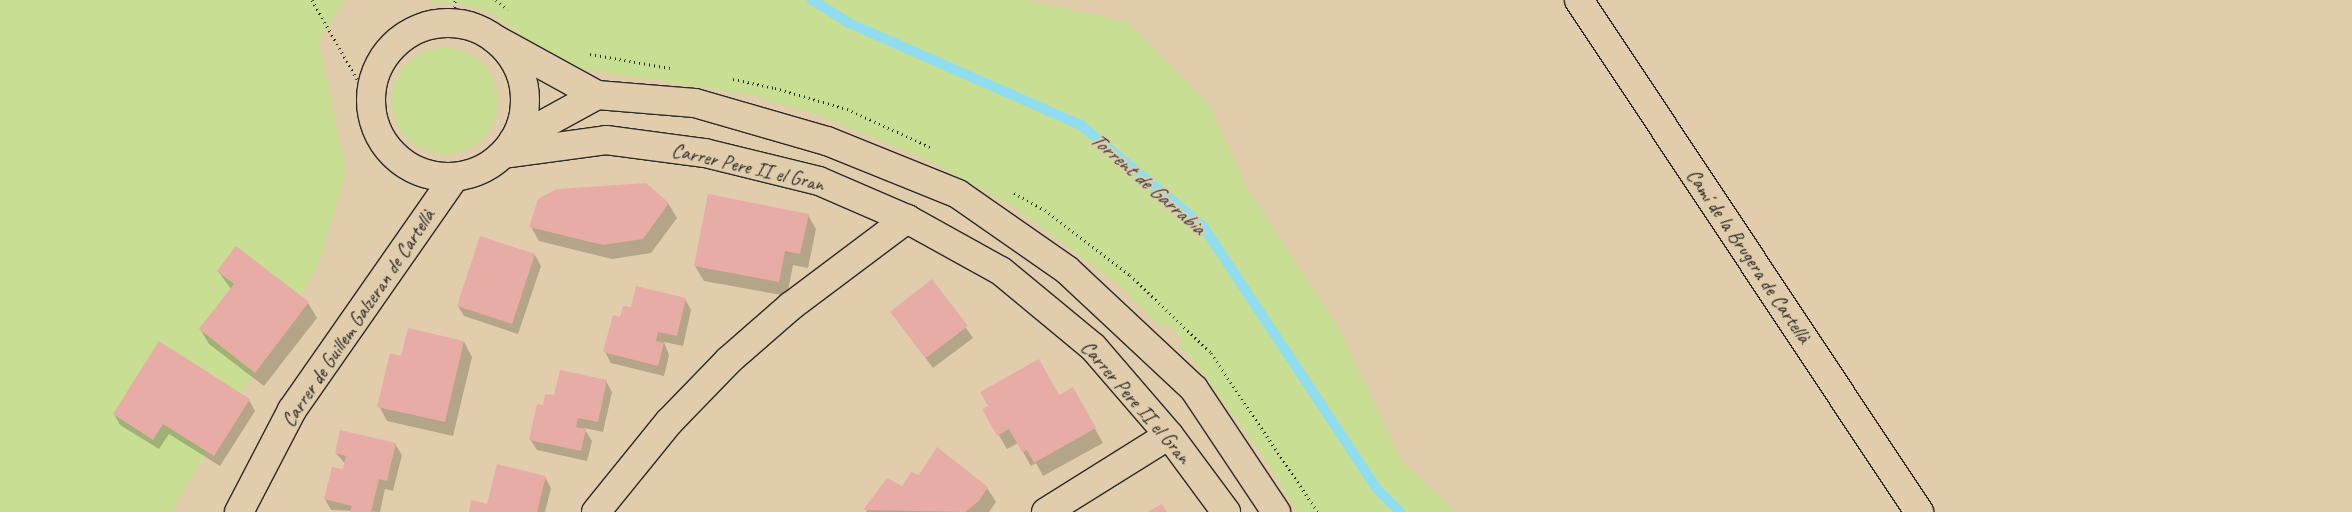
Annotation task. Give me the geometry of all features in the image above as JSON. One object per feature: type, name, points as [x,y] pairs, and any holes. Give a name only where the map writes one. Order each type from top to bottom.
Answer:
[{"type":"street","name":"Camí de la Brugera de Cartellà","points":[[1579,0],[1919,512]]},
{"type":"street","points":[[509,148],[520,130],[526,104],[521,72],[508,49],[454,11],[419,27],[394,44],[375,71],[369,100],[378,136],[396,160],[422,174],[453,179],[480,171],[509,148],[597,95]]},
{"type":"street","name":"Carrer Pere II el Gran","points":[[495,39],[597,95],[695,103],[827,141],[958,194],[1067,270],[1194,389],[1276,512]]},
{"type":"street","name":"Carrer Pere II el Gran","points":[[509,148],[606,140],[705,153],[819,181],[907,219],[1001,271],[1093,347],[1169,435],[1226,512]]},
{"type":"street","name":"Carrer de Guillem Galzeran de Cartellà","points":[[239,512],[292,410],[453,179]]},
{"type":"street","points":[[596,512],[669,422],[729,360],[791,306],[907,219]]},
{"type":"street","points":[[1046,512],[1169,435]]},
{"type":"path","points":[[312,0],[369,100]]},
{"type":"green space","points":[[0,0],[345,0],[319,41],[346,172],[319,264],[171,512],[0,512]]},
{"type":"green space","points":[[433,0],[1026,0],[1128,22],[1208,103],[1247,188],[1340,330],[1401,460],[1456,512],[1298,512],[1265,459],[1190,356],[1179,345],[1182,340],[1166,324],[1161,327],[1117,283],[1014,207],[930,161],[818,115],[747,94],[583,69],[537,47],[490,13],[459,3],[431,3]]},
{"type":"green space","points":[[445,48],[465,52],[482,64],[494,81],[498,101],[494,121],[482,138],[465,150],[445,154],[425,150],[408,138],[396,121],[392,101],[396,81],[408,64],[425,52]]},
{"type":"building","points":[[646,183],[669,203],[643,239],[603,245],[529,227],[538,199],[557,189]]},
{"type":"building","points":[[708,194],[809,214],[800,254],[785,251],[779,282],[694,266]]},
{"type":"building","points":[[480,236],[535,254],[512,324],[457,306]]},
{"type":"building","points":[[236,246],[309,302],[255,373],[199,329],[234,284],[217,271]]},
{"type":"building","points":[[932,279],[968,326],[926,358],[890,312]]},
{"type":"building","points":[[636,286],[686,298],[677,336],[658,332],[656,341],[664,343],[658,366],[603,352],[613,315],[620,317],[623,306],[631,307]]},
{"type":"building","points":[[408,328],[464,341],[445,422],[377,407],[390,353],[401,356]]},
{"type":"building","points":[[159,341],[250,399],[214,456],[163,424],[153,440],[113,414]]},
{"type":"building","points":[[1039,359],[1059,395],[1073,387],[1096,428],[1034,463],[1027,450],[1022,452],[1009,429],[997,436],[982,409],[988,406],[980,392]]},
{"type":"building","points":[[560,370],[607,380],[598,422],[578,418],[576,427],[586,429],[581,451],[529,440],[537,404],[543,405],[545,394],[554,395]]},
{"type":"building","points":[[340,430],[396,443],[387,481],[379,479],[371,512],[350,512],[352,506],[324,499],[332,467],[343,469],[346,456],[335,453]]},
{"type":"building","points":[[937,447],[988,487],[979,501],[965,512],[863,510],[887,478],[902,486],[911,472],[919,475]]},
{"type":"building","points":[[497,464],[546,476],[537,512],[469,512],[471,500],[487,504]]},
{"type":"building","points":[[1162,504],[1167,512],[1147,512]]},
{"type":"waterway","name":"Torrent de Garrabia","points":[[812,0],[849,23],[1082,126],[1203,226],[1377,489],[1400,512]]}]
